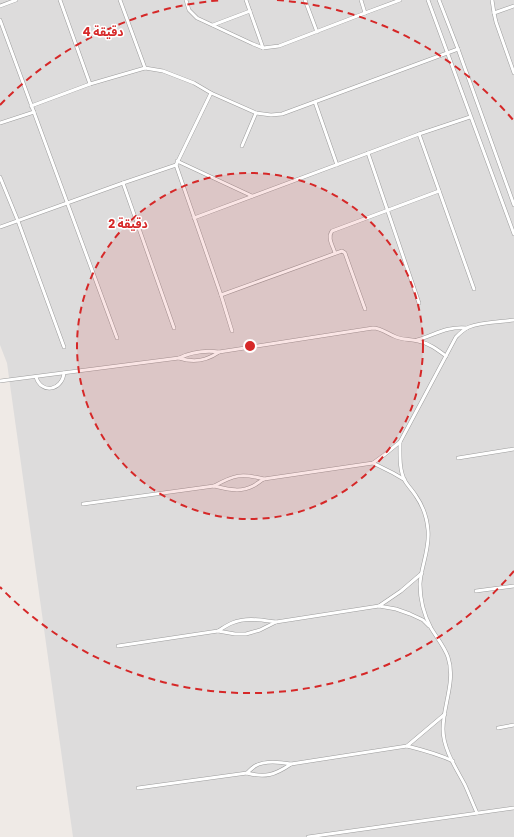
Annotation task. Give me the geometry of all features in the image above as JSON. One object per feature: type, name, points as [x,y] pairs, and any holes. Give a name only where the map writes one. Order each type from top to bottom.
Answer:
[{"type":"lane","points":[[0,6],[16,0]]},
{"type":"lane","points":[[60,0],[90,84]]},
{"type":"lane","points":[[120,0],[145,68]]},
{"type":"lane","points":[[186,0],[190,10],[197,18],[263,48],[279,46],[400,0]]},
{"type":"lane","points":[[246,0],[263,48]]},
{"type":"lane","points":[[305,0],[317,32]]},
{"type":"lane","points":[[361,0],[365,13]]},
{"type":"lane","points":[[428,0],[514,234]]},
{"type":"lane","points":[[439,0],[514,205]]},
{"type":"lane","points":[[492,0],[494,13],[514,73]]},
{"type":"lane","points":[[494,13],[514,6]]},
{"type":"lane","points":[[213,25],[250,11]]},
{"type":"lane","points":[[0,20],[117,338]]},
{"type":"lane","points":[[31,106],[90,84],[145,68],[163,71],[194,82],[211,93],[256,113],[271,115],[282,114],[458,49]]},
{"type":"lane","points":[[211,93],[177,163],[232,331]]},
{"type":"lane","points":[[315,102],[337,165]]},
{"type":"lane","points":[[0,123],[34,112]]},
{"type":"lane","points":[[242,146],[256,113]]},
{"type":"lane","points":[[194,218],[419,134],[470,117]]},
{"type":"lane","points":[[419,134],[474,288]]},
{"type":"lane","points":[[368,153],[419,303]]},
{"type":"lane","points":[[0,227],[177,163],[252,196]]},
{"type":"lane","points":[[0,177],[18,221],[64,347]]},
{"type":"lane","points":[[123,183],[174,328]]},
{"type":"lane","points":[[335,253],[330,240],[330,233],[332,231],[439,191]]},
{"type":"lane","points":[[221,295],[342,251],[345,253],[365,309]]},
{"type":"lane","points":[[214,486],[229,490],[241,490],[264,479],[373,463],[400,442],[456,337],[468,328],[475,325],[514,320]]},
{"type":"lane","points":[[0,381],[179,358],[198,351],[219,352],[373,328],[399,338],[417,340],[434,348],[446,356]]},
{"type":"lane","points":[[417,340],[442,330],[468,328]]},
{"type":"lane","points":[[179,358],[200,361],[219,352]]},
{"type":"lane","points":[[36,377],[45,388],[53,388],[62,381],[64,373]]},
{"type":"lane","points":[[400,442],[401,466],[405,480],[424,511],[428,530],[427,549],[420,584],[421,598],[425,614],[431,628]]},
{"type":"lane","points":[[458,458],[514,449]]},
{"type":"lane","points":[[373,463],[405,480]]},
{"type":"lane","points":[[83,504],[214,486],[227,479],[237,476],[250,475],[264,479]]},
{"type":"lane","points":[[379,606],[401,591],[422,573]]},
{"type":"lane","points":[[476,591],[514,586]]},
{"type":"lane","points":[[218,630],[235,634],[246,634],[260,630],[276,622],[379,606],[396,609],[423,620],[440,641],[448,657],[450,688],[444,714],[443,730],[446,746],[452,762],[477,813]]},
{"type":"lane","points":[[118,646],[218,630],[232,623],[244,620],[258,619],[276,622]]},
{"type":"lane","points":[[407,746],[444,714]]},
{"type":"lane","points":[[498,728],[514,725]]},
{"type":"lane","points":[[247,773],[256,765],[266,763],[277,762],[291,764],[407,746],[440,755],[452,762]]},
{"type":"lane","points":[[138,788],[247,773],[258,776],[269,775],[280,771],[291,764]]},
{"type":"lane","points":[[308,837],[514,808]]},
{"type":"shaded area","points":[[0,0],[514,0],[514,837],[73,837],[7,363],[0,345]]}]
